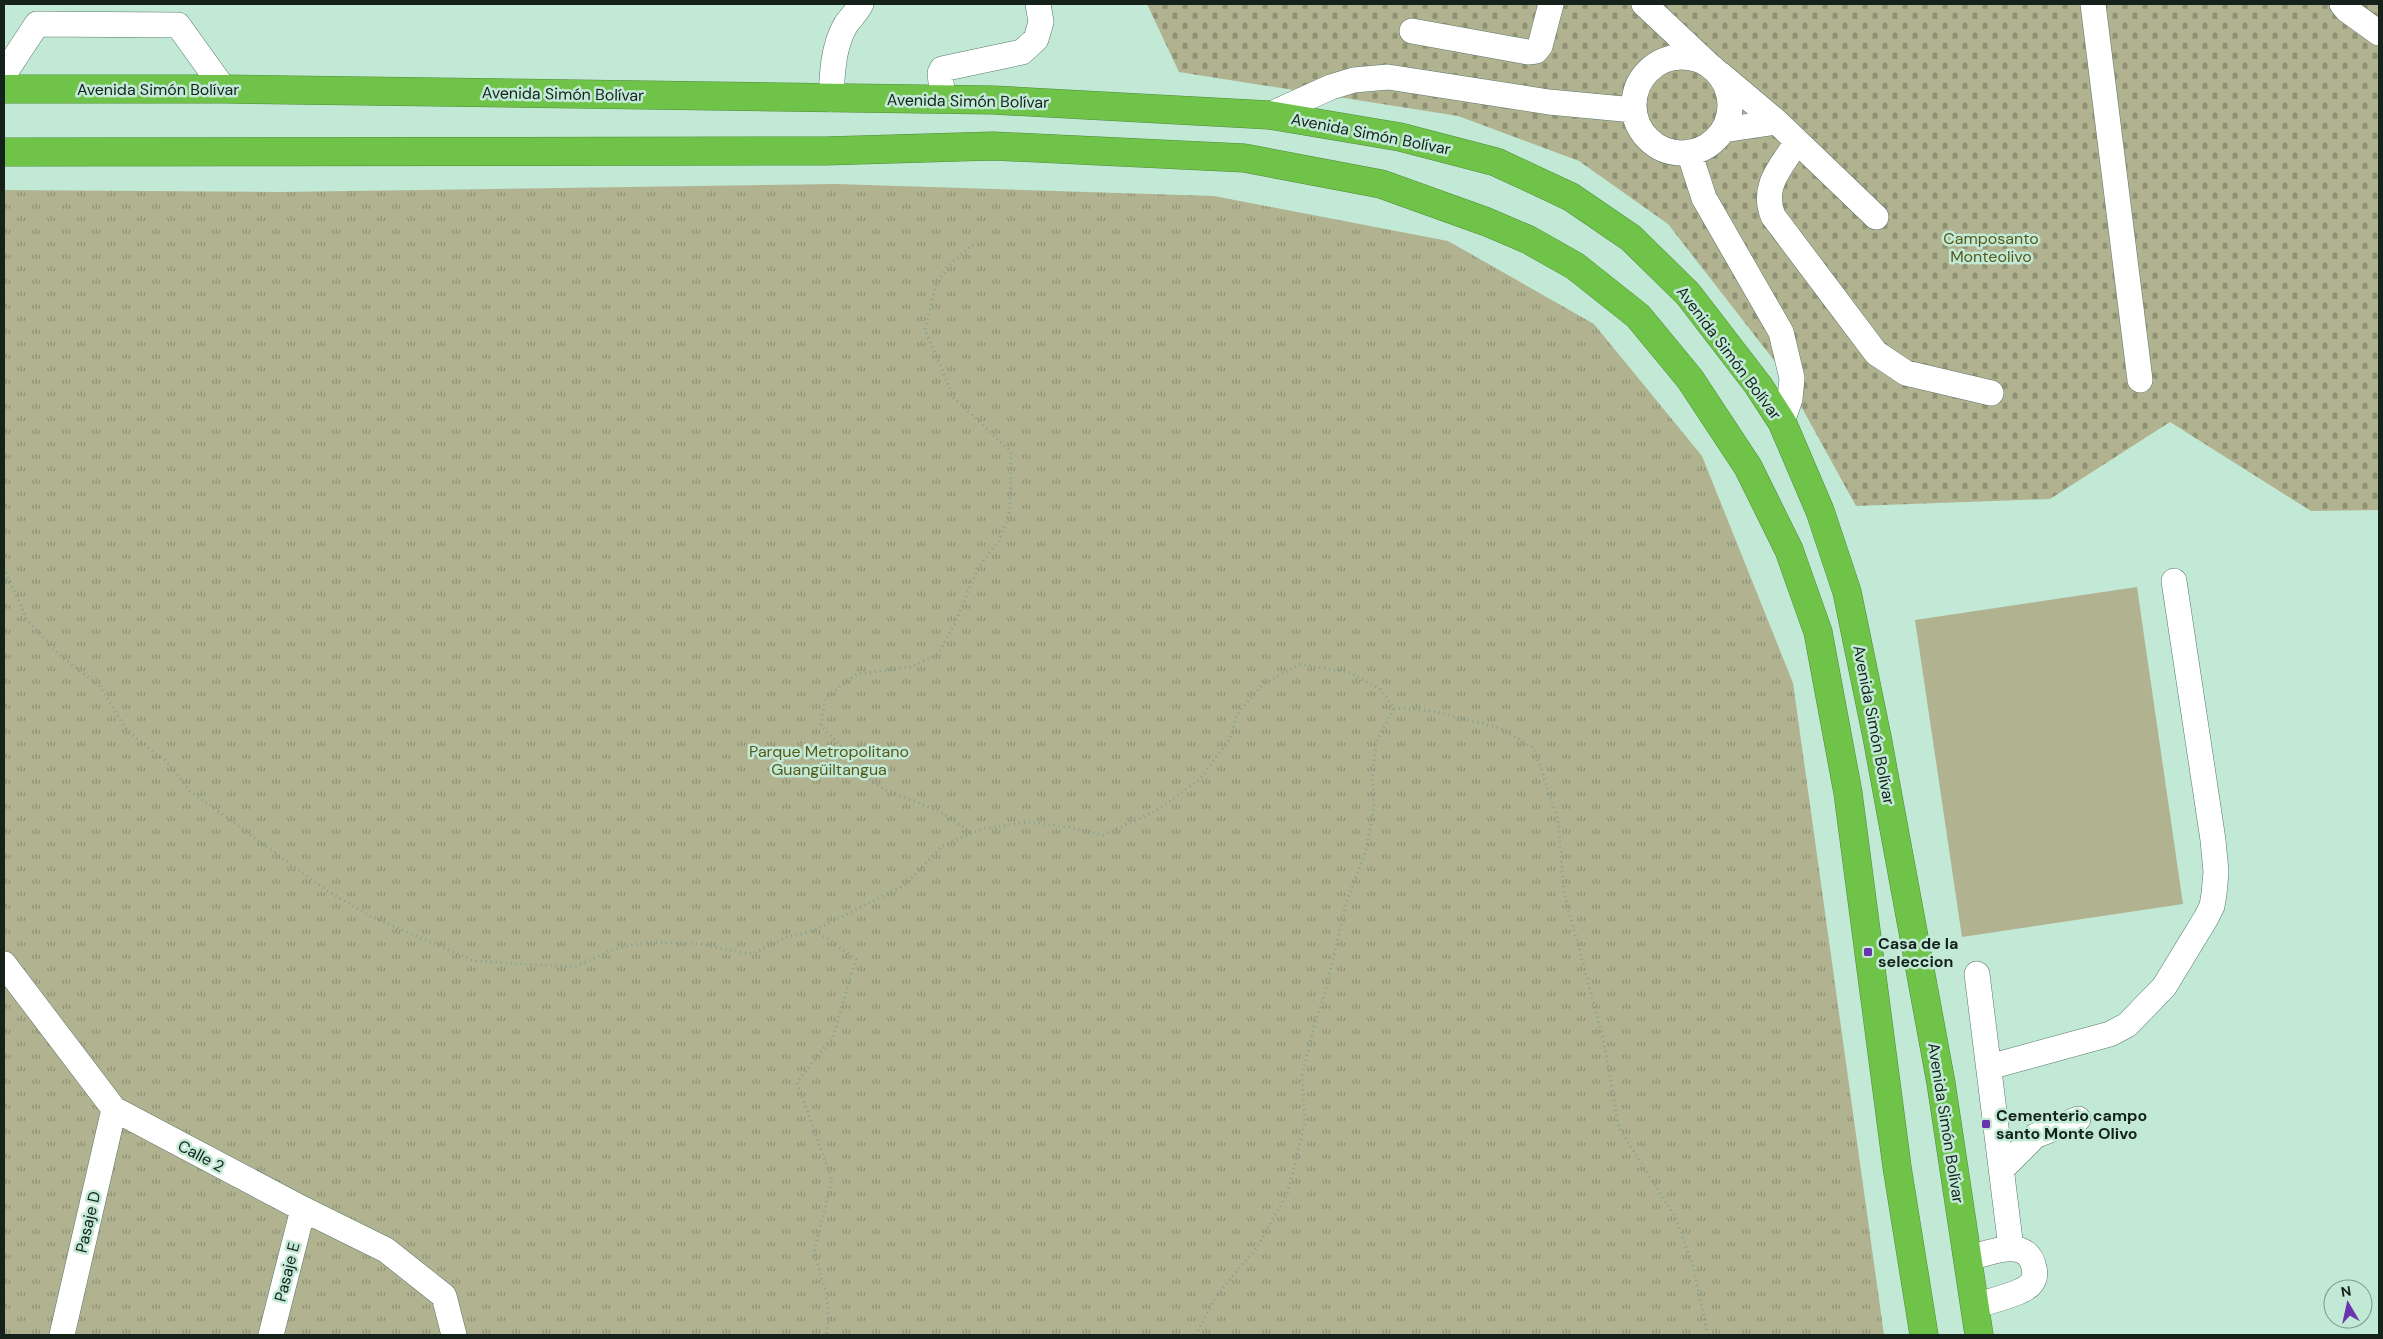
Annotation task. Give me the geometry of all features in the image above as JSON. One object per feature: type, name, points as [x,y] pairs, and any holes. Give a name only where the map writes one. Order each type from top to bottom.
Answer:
[{"type":"highway","name":"Avenida Simón Bolívar","points":[[4,89],[224,88],[993,100],[1269,115],[1400,137],[1496,162],[1571,197],[1631,238],[1688,294],[1758,385],[1782,422],[1820,511],[1847,592],[1878,737],[1941,1083],[1979,1335]]},
{"type":"highway","points":[[4,152],[825,151],[993,146],[1244,158],[1381,184],[1488,222],[1528,240],[1575,266],[1638,316],[1696,387],[1752,476],[1789,550],[1818,632],[1848,793],[1896,1167],[1924,1335]]},
{"type":"street","points":[[831,98],[832,70],[839,42],[845,26],[860,4]]},
{"type":"street","points":[[943,100],[940,73],[942,69],[1022,52],[1036,39],[1041,22],[1038,4]]},
{"type":"street","points":[[1412,31],[1528,52],[1536,51],[1540,46],[1551,4]]},
{"type":"street","points":[[2093,4],[2140,380]]},
{"type":"street","points":[[2342,4],[2347,10],[2379,33]]},
{"type":"street","points":[[1650,8],[1663,61]]},
{"type":"street","points":[[1650,8],[1714,69],[1777,122],[1876,217]]},
{"type":"street","points":[[4,74],[37,24],[178,25],[224,88]]},
{"type":"street","points":[[1678,57],[1693,58],[1714,69],[1727,88],[1730,103],[1728,117],[1723,130],[1714,140],[1702,148],[1689,152],[1674,152],[1659,147],[1647,137],[1638,125],[1634,110],[1635,95],[1641,81],[1650,69],[1663,61],[1678,57]]},
{"type":"street","points":[[1269,115],[1331,86],[1354,80],[1388,77],[1550,102],[1634,110]]},
{"type":"street","points":[[1723,130],[1777,122]]},
{"type":"street","points":[[1797,142],[1768,187],[1768,203],[1773,216],[1876,353],[1906,374],[1990,393]]},
{"type":"street","points":[[1689,152],[1704,198],[1781,332],[1792,378],[1790,399],[1782,422]]},
{"type":"street","points":[[1989,1067],[2110,1034],[2128,1025],[2164,987],[2212,906],[2216,872],[2213,840],[2174,581]]},
{"type":"street","name":"Calle 2","points":[[4,964],[114,1109],[303,1210],[386,1250],[444,1296],[454,1335]]},
{"type":"street","points":[[1977,974],[2011,1248]]},
{"type":"street","name":"Pasaje D","points":[[62,1335],[114,1109]]},
{"type":"street","points":[[2002,1169],[2035,1136],[2078,1118]]},
{"type":"street","name":"Pasaje E","points":[[271,1335],[303,1210]]},
{"type":"street","points":[[1968,1259],[2011,1248],[2027,1253],[2034,1269],[2034,1279],[2026,1289],[1975,1306]]},
{"type":"path","points":[[971,834],[940,812],[884,789],[857,772],[847,752],[821,726],[826,699],[857,674],[911,667],[938,654],[953,627],[979,566],[999,541],[1010,511],[1011,452],[954,398],[925,330],[936,285],[948,266],[976,242]]},
{"type":"path","points":[[4,568],[27,620],[63,658],[99,685],[128,732],[167,762],[190,790],[326,890],[370,916],[474,961],[574,967],[614,949],[648,942],[699,944],[752,954],[785,938],[816,930],[905,885],[942,846],[982,829],[1027,822],[1068,827],[1103,835],[1154,812],[1199,780],[1230,739],[1237,714],[1263,684],[1302,664],[1350,673],[1380,689],[1394,708],[1433,711],[1500,728],[1534,748],[1558,820],[1564,892],[1605,1047],[1619,1128],[1674,1215],[1693,1266],[1708,1335]]},
{"type":"path","points":[[1196,1335],[1216,1296],[1258,1246],[1288,1192],[1305,1122],[1302,1076],[1314,1026],[1325,993],[1346,903],[1366,850],[1374,807],[1372,774],[1377,740],[1394,708]]},
{"type":"path","points":[[816,930],[856,959],[833,1037],[797,1082],[832,1180],[814,1252],[826,1293],[829,1319],[826,1335]]},
{"type":"green space","name":"Camposanto Monteolivo","points":[[1147,4],[2379,4],[2379,510],[2311,511],[2170,422],[2050,499],[1856,506],[1780,368],[1668,224],[1579,161],[1458,116],[1179,72]]},
{"type":"green space","name":"Parque Metropolitano Guangüiltangua","points":[[836,184],[1214,196],[1448,241],[1594,324],[1702,456],[1793,683],[1884,1335],[4,1335],[4,190],[278,192]]},
{"type":"green space","points":[[2137,587],[2183,904],[1962,937],[1915,620]]},
{"type":"place","name":"Casa de la seleccion","points":[[1868,952]]},
{"type":"place","name":"Cementerio campo santo Monte Olivo","points":[[1986,1124]]}]
